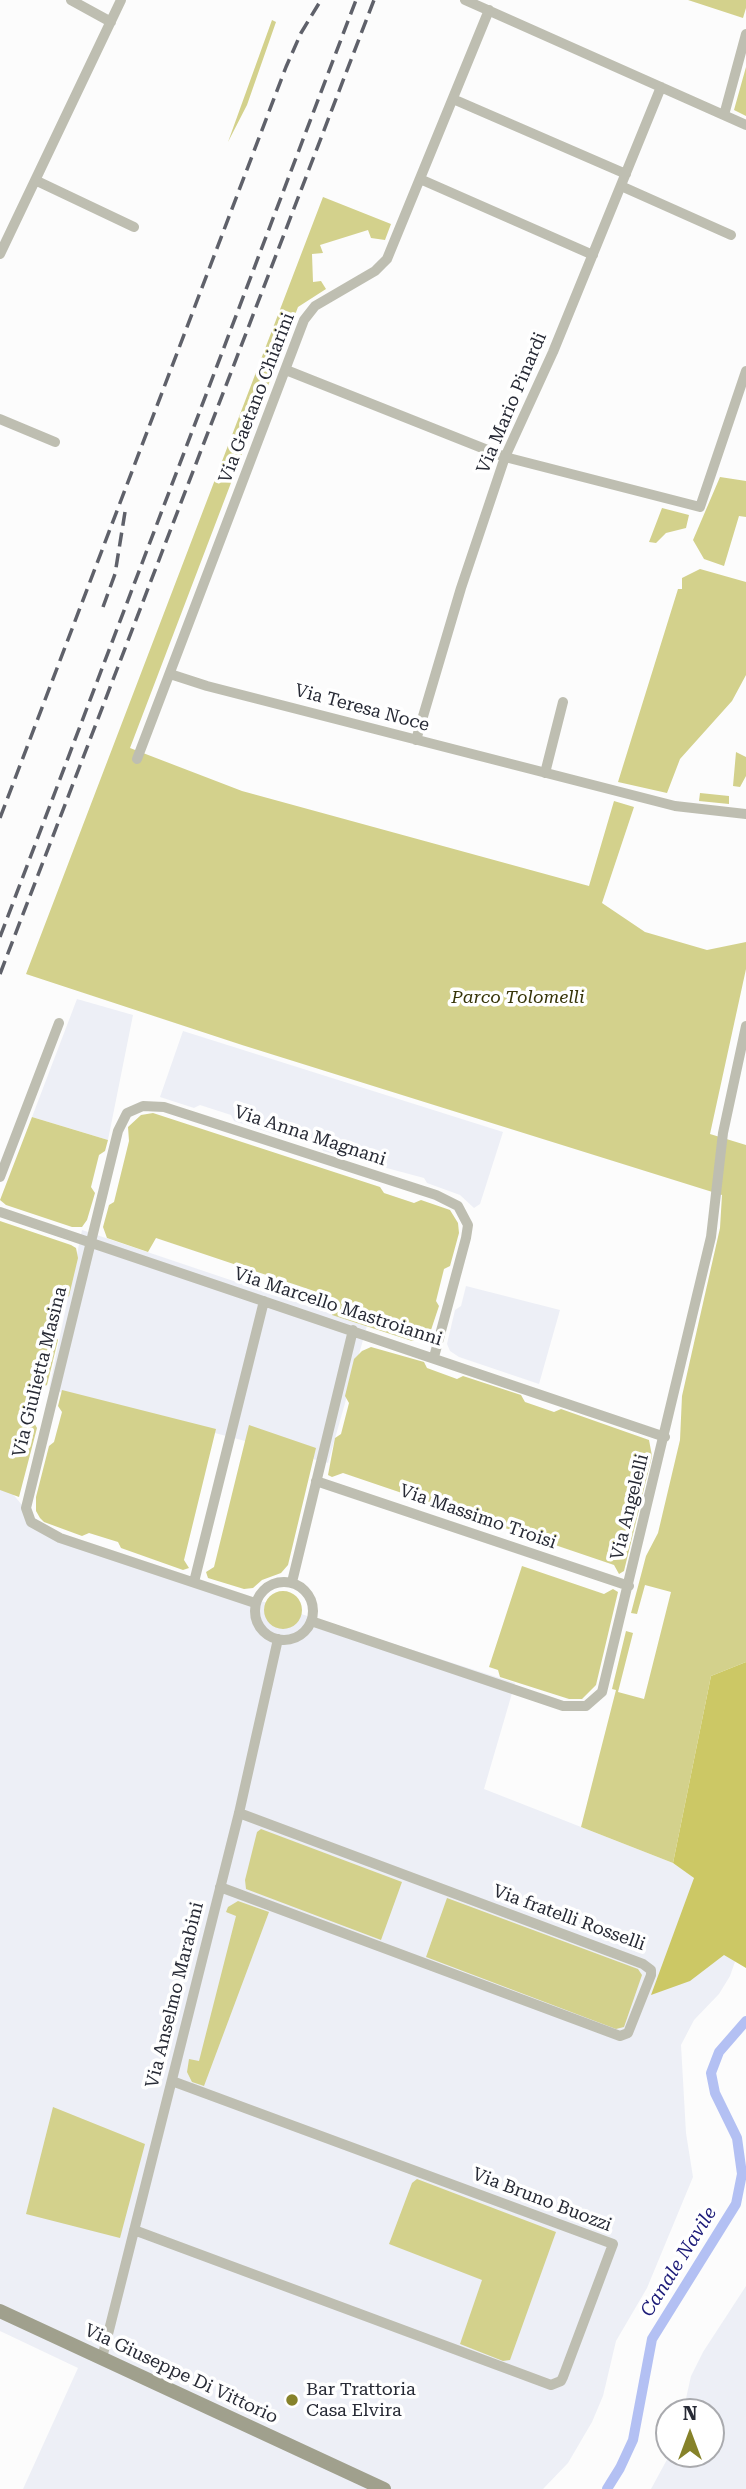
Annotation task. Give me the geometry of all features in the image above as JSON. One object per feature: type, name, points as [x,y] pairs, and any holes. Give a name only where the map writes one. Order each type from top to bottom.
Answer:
[{"type":"street","points":[[71,0],[111,22]]},
{"type":"street","points":[[0,254],[5,232],[37,181],[121,0]]},
{"type":"street","points":[[465,0],[746,125]]},
{"type":"street","name":"Via Gaetano Chiarini","points":[[137,759],[308,312],[375,271],[387,259],[489,10]]},
{"type":"street","points":[[724,115],[746,34]]},
{"type":"street","name":"Via Mario Pinardi","points":[[416,740],[460,589],[505,457],[593,255],[661,87]]},
{"type":"street","points":[[453,99],[626,174]]},
{"type":"street","points":[[420,179],[593,255]]},
{"type":"street","points":[[37,181],[134,227]]},
{"type":"street","points":[[621,186],[731,235]]},
{"type":"street","points":[[286,370],[505,457],[700,507],[746,370]]},
{"type":"street","points":[[0,419],[55,442]]},
{"type":"street","name":"Via Teresa Noce","points":[[170,674],[675,806],[746,814]]},
{"type":"street","points":[[545,774],[563,702]]},
{"type":"street","points":[[0,1177],[59,1023]]},
{"type":"street","name":"Via Angelelli","points":[[311,1621],[554,1703],[577,1708],[586,1706],[602,1692],[665,1437],[713,1226],[723,1133],[746,1026]]},
{"type":"street","name":"Via Anna Magnani","points":[[91,1242],[122,1121],[135,1108],[143,1106],[164,1107],[436,1195],[458,1206],[468,1225],[434,1357]]},
{"type":"street","name":"Via Marcello Mastroianni","points":[[0,1212],[665,1437]]},
{"type":"street","name":"Via Giulietta Masina","points":[[91,1242],[26,1508],[31,1521],[60,1538],[255,1603]]},
{"type":"street","points":[[194,1583],[264,1301]]},
{"type":"street","points":[[292,1582],[353,1331]]},
{"type":"street","name":"Via Massimo Troisi","points":[[316,1481],[629,1586]]},
{"type":"street","points":[[292,1582],[309,1594],[313,1603],[311,1621],[301,1635],[278,1639],[262,1630],[257,1622],[255,1603],[268,1586],[292,1582]]},
{"type":"street","name":"Via Anselmo Marabini","points":[[102,2358],[239,1813],[278,1639]]},
{"type":"street","name":"Via fratelli Rosselli","points":[[220,1887],[620,2036],[628,2033],[651,1975],[651,1970],[643,1964],[239,1813]]},
{"type":"street","name":"Via Bruno Buozzi","points":[[134,2230],[551,2385],[564,2377],[613,2244],[172,2081]]},
{"type":"street","name":"Via Giuseppe Di Vittorio","points":[[0,2311],[384,2489]]},
{"type":"shaded area","points":[[77,999],[133,1015],[108,1140],[32,1117]]},
{"type":"shaded area","points":[[183,1031],[503,1132],[480,1204],[474,1208],[460,1195],[427,1183],[424,1178],[323,1151],[319,1144],[289,1134],[283,1137],[234,1121],[231,1115],[200,1105],[194,1108],[160,1097]]},
{"type":"shaded area","points":[[82,1230],[367,1326],[328,1463],[49,1389]]},
{"type":"shaded area","points":[[466,1286],[560,1310],[539,1384],[459,1357],[450,1351],[447,1344],[455,1310],[461,1306]]},
{"type":"shaded area","points":[[0,1488],[11,1492],[34,1519],[69,1539],[515,1683],[484,1789],[673,1863],[692,1876],[711,1904],[745,1933],[730,1976],[719,1994],[694,2020],[681,2045],[686,2133],[693,2177],[647,2288],[616,2341],[603,2396],[592,2422],[568,2463],[543,2489],[23,2489],[78,2368],[0,2331]]},
{"type":"shaded area","points":[[746,1662],[746,1968],[724,1955],[690,1981],[651,1995],[694,1878],[673,1863],[711,1676]]},
{"type":"shaded area","points":[[746,2286],[746,2489],[651,2489],[662,2468],[725,2468],[725,2398],[686,2398],[691,2376],[703,2352]]},
{"type":"green space","points":[[688,0],[746,0],[746,8],[743,18]]},
{"type":"green space","points":[[272,20],[276,22],[247,105],[228,142]]},
{"type":"green space","points":[[746,67],[746,116],[734,110]]},
{"type":"green space","name":"Parco Tolomelli","points":[[323,197],[391,224],[385,240],[371,238],[368,230],[320,245],[323,253],[312,254],[313,282],[321,281],[326,289],[298,307],[130,748],[242,791],[589,886],[614,801],[634,807],[602,903],[645,932],[707,950],[746,942],[746,969],[710,1134],[746,1145],[746,1662],[711,1676],[673,1863],[581,1827],[616,1690],[612,1689],[626,1631],[633,1633],[618,1692],[644,1699],[671,1592],[645,1585],[637,1614],[631,1613],[646,1556],[658,1533],[680,1440],[682,1396],[720,1228],[722,1195],[242,1045],[26,974]]},
{"type":"green space","points":[[720,477],[746,481],[746,517],[739,516],[724,566],[704,559],[693,540]]},
{"type":"green space","points":[[662,508],[689,515],[686,528],[666,533],[656,543],[649,542]]},
{"type":"green space","points":[[700,569],[746,582],[746,675],[732,701],[680,759],[667,793],[618,782],[678,589],[682,589],[682,578]]},
{"type":"green space","points":[[736,752],[746,757],[746,776],[740,787],[733,786]]},
{"type":"green space","points":[[700,793],[729,796],[729,804],[699,801]]},
{"type":"green space","points":[[153,1113],[380,1187],[384,1193],[414,1203],[421,1200],[450,1210],[458,1223],[459,1233],[450,1266],[444,1269],[436,1301],[439,1306],[428,1339],[412,1341],[332,1315],[335,1298],[156,1238],[148,1252],[107,1238],[103,1227],[109,1205],[114,1202],[129,1141],[128,1127],[141,1115]]},
{"type":"green space","points":[[32,1117],[108,1140],[105,1151],[99,1155],[91,1187],[95,1193],[87,1220],[82,1227],[72,1227],[6,1205],[0,1200]]},
{"type":"green space","points":[[0,1221],[71,1245],[76,1248],[78,1258],[69,1296],[63,1300],[54,1334],[58,1340],[47,1385],[41,1388],[33,1421],[37,1428],[19,1497],[0,1490]]},
{"type":"green space","points":[[371,1347],[424,1362],[427,1368],[457,1379],[463,1376],[521,1395],[525,1402],[554,1412],[561,1409],[649,1440],[652,1456],[624,1571],[619,1574],[614,1565],[343,1473],[332,1477],[328,1475],[335,1438],[341,1434],[349,1403],[345,1396],[354,1359]]},
{"type":"green space","points":[[62,1390],[216,1429],[184,1560],[189,1568],[183,1570],[121,1548],[118,1542],[89,1533],[82,1536],[44,1522],[40,1518],[36,1511],[36,1497],[49,1446],[54,1442],[62,1412],[58,1406]]},
{"type":"green space","points":[[249,1425],[316,1448],[288,1565],[281,1573],[262,1580],[253,1588],[244,1589],[208,1578],[206,1572],[214,1567]]},
{"type":"green space","points":[[522,1566],[604,1594],[613,1589],[618,1592],[596,1685],[582,1699],[569,1699],[500,1677],[498,1670],[489,1667]]},
{"type":"green space","points":[[283,1591],[297,1596],[302,1610],[297,1624],[283,1629],[269,1624],[264,1610],[269,1596]]},
{"type":"green space","points":[[261,1829],[402,1882],[381,1940],[246,1889],[245,1880],[257,1832]]},
{"type":"green space","points":[[447,1898],[638,1969],[642,1975],[624,2027],[616,2029],[426,1957]]},
{"type":"green space","points":[[238,1901],[269,1912],[204,2086],[192,2082],[187,2072],[189,2059],[199,2061],[236,1916],[226,1912],[228,1907]]},
{"type":"green space","points":[[53,2107],[145,2144],[120,2238],[26,2214]]},
{"type":"green space","points":[[417,2179],[556,2232],[510,2360],[503,2361],[460,2344],[482,2280],[389,2244],[412,2183]]},
{"type":"waterway","name":"Canale Navile","points":[[607,2489],[633,2440],[652,2339],[736,2204],[742,2174],[737,2138],[715,2093],[711,2073],[719,2052],[746,2021]]},
{"type":"railway","points":[[0,818],[286,67],[301,33],[321,0]]},
{"type":"railway","points":[[0,937],[356,0]]},
{"type":"railway","points":[[0,974],[374,0]]},
{"type":"railway","points":[[103,607],[115,574],[125,512]]},
{"type":"place","name":"Bar Trattoria Casa Elvira","points":[[292,2400]]}]
